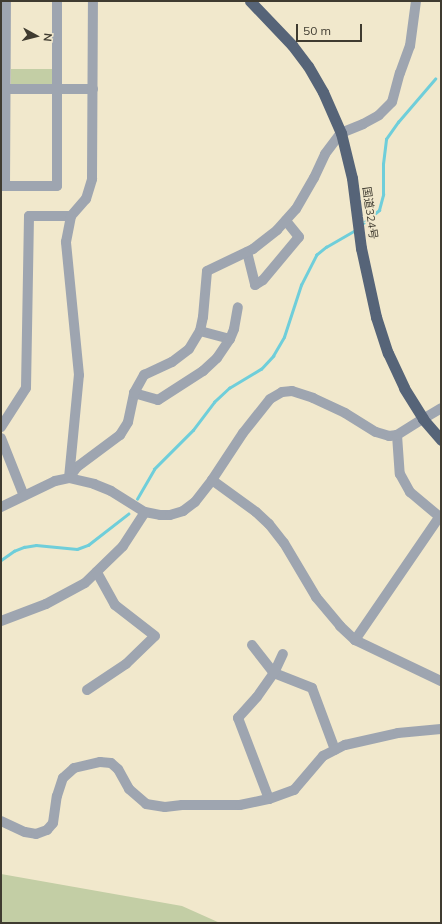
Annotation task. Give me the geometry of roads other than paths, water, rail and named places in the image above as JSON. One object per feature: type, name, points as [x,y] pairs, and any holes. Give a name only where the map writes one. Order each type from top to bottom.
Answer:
[{"type":"highway","name":"国道324号","points":[[250,1],[292,45],[308,66],[323,92],[341,133],[352,178],[361,248],[376,317],[388,353],[404,388],[423,419],[441,440]]},
{"type":"street","points":[[6,1],[3,89],[3,186],[57,186],[57,1]]},
{"type":"street","points":[[69,478],[79,375],[66,242],[71,216],[86,199],[92,179],[93,1]]},
{"type":"street","points":[[69,478],[77,467],[120,435],[128,422],[134,393],[144,375],[172,362],[189,349],[200,331],[203,317],[207,271],[247,252],[277,230],[296,209],[314,178],[325,154],[341,133],[374,118],[392,102],[400,73],[410,46],[416,1]]},
{"type":"street","points":[[3,89],[93,89]]},
{"type":"street","points":[[1,427],[26,388],[29,216],[71,216]]},
{"type":"street","points":[[247,252],[255,285],[263,280],[299,238],[286,221]]},
{"type":"street","points":[[134,393],[158,400],[203,370],[217,358],[230,339],[234,329],[238,307]]},
{"type":"street","points":[[200,331],[230,339]]},
{"type":"street","points":[[1,507],[55,481],[69,478],[94,484],[145,512],[170,515],[183,511],[195,502],[212,480],[243,433],[270,399],[282,392],[292,391],[313,398],[345,413],[376,432],[396,435],[441,408]]},
{"type":"street","points":[[355,640],[440,517],[410,492],[400,474],[396,435]]},
{"type":"street","points":[[1,438],[24,496]]},
{"type":"street","points":[[212,480],[256,512],[269,524],[284,543],[316,597],[340,626],[355,640],[441,682]]},
{"type":"street","points":[[1,621],[46,604],[85,583],[123,546],[145,512]]},
{"type":"street","points":[[87,690],[126,664],[155,636],[115,605],[97,572]]},
{"type":"street","points":[[252,645],[274,673],[312,688],[335,750]]},
{"type":"street","points":[[270,799],[238,718],[257,697],[274,673],[283,654]]},
{"type":"street","points":[[1,821],[25,832],[36,834],[47,830],[53,823],[57,796],[63,778],[74,768],[100,762],[111,763],[118,769],[129,789],[146,804],[165,807],[240,805],[270,799],[294,790],[323,756],[344,745],[398,733],[441,729]]},
{"type":"waterway","points":[[362,224],[379,210],[383,195],[383,164],[386,139],[398,122],[435,79]]},
{"type":"waterway","points":[[137,499],[154,469],[193,430],[214,402],[229,388],[261,369],[273,356],[284,337],[301,285],[316,255],[326,247],[355,230]]},
{"type":"waterway","points":[[1,560],[14,551],[24,547],[36,545],[77,549],[88,545],[128,514]]}]
